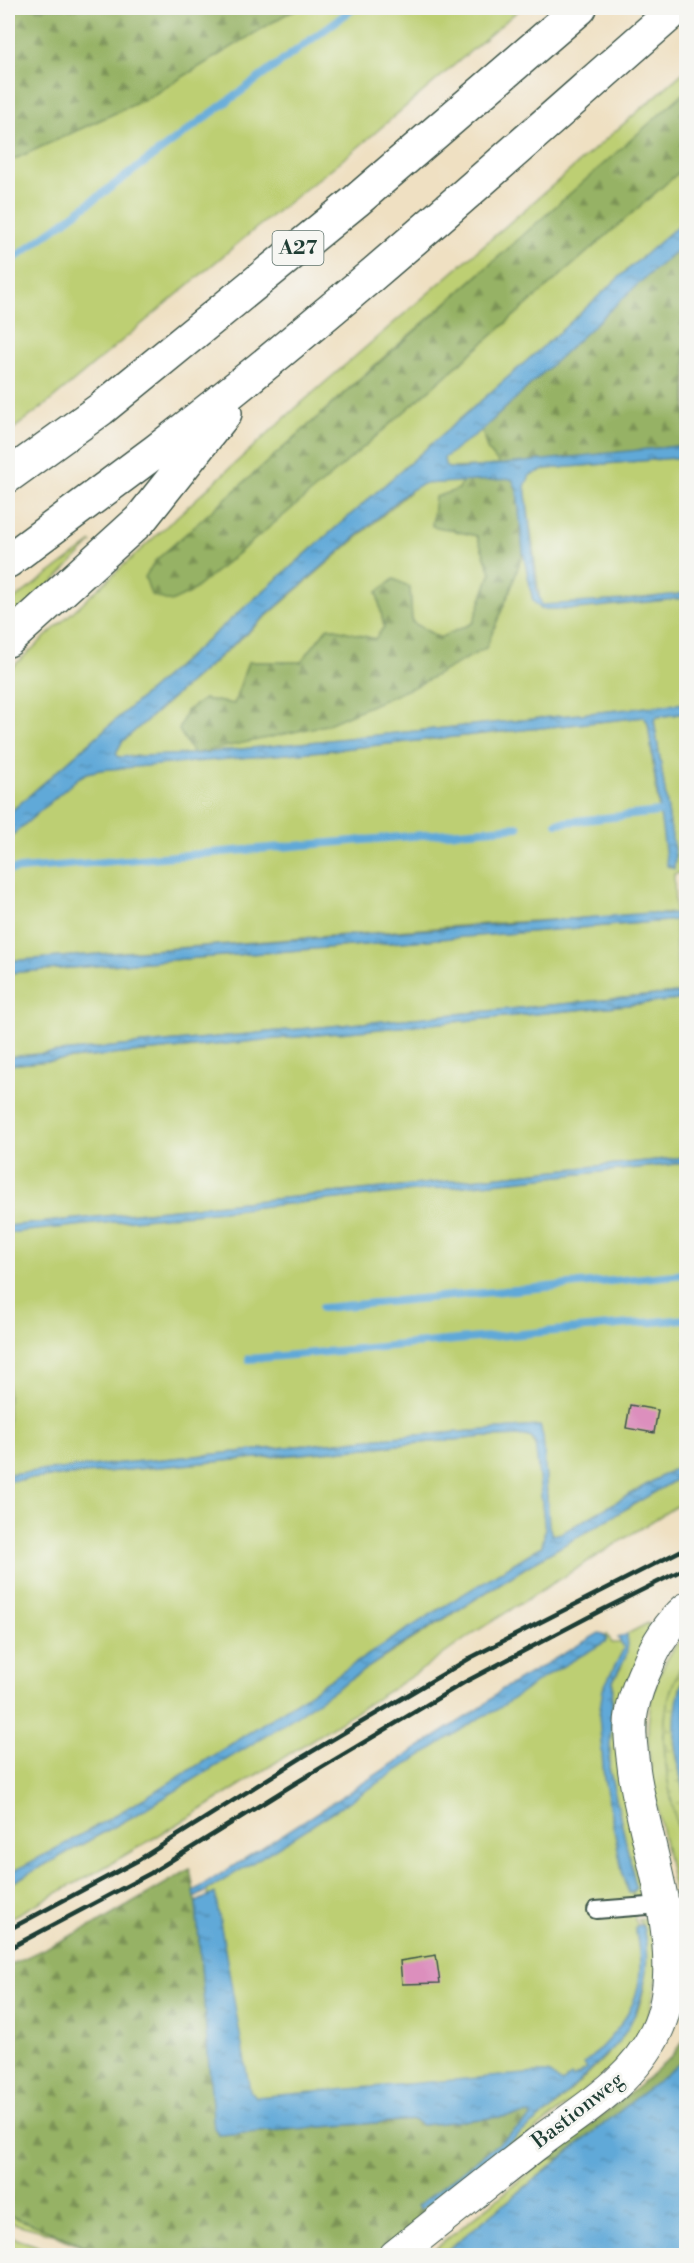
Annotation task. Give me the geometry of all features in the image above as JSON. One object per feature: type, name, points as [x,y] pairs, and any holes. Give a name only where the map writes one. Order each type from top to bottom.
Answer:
[{"type":"highway","name":"A27","points":[[8,476],[101,409],[347,208],[580,8]]},
{"type":"highway","points":[[8,561],[157,450],[261,366],[512,153],[677,8]]},
{"type":"highway","points":[[8,640],[140,520],[261,366]]},
{"type":"street","name":"Bastionweg","points":[[395,2256],[536,2144],[614,2087],[643,2055],[657,2031],[668,1999],[671,1969],[668,1939],[637,1787],[630,1732],[631,1712],[637,1688],[656,1646],[687,1609]]},
{"type":"lane","points":[[596,1910],[661,1905]]},
{"type":"green space","points":[[8,8],[303,8],[291,11],[148,98],[8,162]]},
{"type":"green space","points":[[303,8],[521,8],[356,149],[255,229],[49,402],[8,433],[8,162],[148,98],[291,11]]},
{"type":"green space","points":[[686,70],[686,91],[679,99],[360,378],[288,444],[319,486],[686,166],[686,219],[8,814],[8,671],[299,405]]},
{"type":"green space","points":[[686,91],[686,166],[319,486],[190,593],[171,602],[151,595],[145,577],[155,561]]},
{"type":"green space","points":[[686,242],[686,445],[501,466],[487,449],[482,430]]},
{"type":"green space","points":[[482,430],[487,449],[501,466],[448,468],[444,458]]},
{"type":"green space","points":[[686,457],[686,703],[193,754],[117,757],[116,754],[122,742],[414,488],[422,484],[462,481],[459,489],[432,525],[477,536],[491,572],[473,623],[440,638],[412,622],[410,588],[377,592],[384,627],[375,639],[328,627],[301,662],[248,662],[234,704],[204,699],[186,711],[418,685],[510,591],[523,552],[533,601],[541,609],[525,486],[530,475],[546,469]]},
{"type":"green space","points":[[512,479],[517,490],[523,552],[510,591],[486,648],[418,685],[326,725],[193,754],[179,730],[186,711],[204,699],[234,704],[248,662],[301,662],[328,627],[375,639],[384,627],[377,592],[394,579],[410,587],[412,622],[439,638],[473,623],[491,572],[477,536],[432,526],[435,497],[459,489],[462,481]]},
{"type":"green space","points":[[92,542],[8,628],[8,604]]},
{"type":"green space","points":[[686,713],[686,872],[674,874],[676,949],[686,1049],[686,1157],[8,1226],[8,1065],[678,1000],[679,996],[677,993],[8,1057],[8,973],[667,921],[674,913],[499,923],[8,961],[8,839],[78,778],[87,773],[110,768],[322,751],[644,717],[648,723],[659,812],[674,868],[675,856],[654,720],[657,717]]},
{"type":"green space","points":[[686,1163],[686,1462],[562,1533],[552,1535],[549,1526],[543,1437],[540,1426],[391,1437],[8,1474],[8,1232]]},
{"type":"green space","points":[[526,1436],[532,1438],[537,1452],[545,1530],[542,1546],[161,1788],[60,1847],[8,1874],[8,1481],[485,1437]]},
{"type":"green space","points":[[686,1474],[686,1500],[475,1632],[420,1671],[193,1815],[98,1871],[8,1919],[8,1885],[139,1813],[536,1561]]},
{"type":"green space","points":[[648,1623],[651,1630],[643,1644],[647,1886],[634,1901],[633,1892],[636,1887],[609,1768],[613,1681],[621,1668],[627,1634]]},
{"type":"green space","points":[[686,1632],[686,1659],[664,1734],[668,1781],[686,1867],[686,1963],[683,1936],[649,1757],[648,1735],[653,1693],[660,1673]]},
{"type":"green space","points":[[607,1634],[612,1643],[625,1643],[624,1656],[610,1684],[607,1768],[632,1892],[635,1920],[638,1925],[643,1966],[637,2003],[608,2052],[565,2088],[235,2112],[207,1890],[536,1677]]},
{"type":"green space","points":[[686,1659],[686,1672],[680,1688],[674,1742],[686,1806],[686,1867],[669,1788],[664,1734],[666,1708],[673,1683]]},
{"type":"green space","points":[[190,1869],[196,1902],[214,2129],[219,2135],[414,2120],[422,2125],[530,2114],[531,2118],[418,2206],[428,2217],[379,2255],[104,2255],[8,2215],[8,1966],[100,1922]]},
{"type":"green space","points":[[653,1917],[660,1967],[647,2023],[622,2060],[428,2217],[417,2206],[421,2208],[550,2111],[609,2053],[638,2010],[645,1982],[646,1950],[643,1926],[638,1919]]},
{"type":"green space","points":[[686,2038],[686,2058],[675,2068],[561,2158],[546,2160],[639,2086],[671,2057]]},
{"type":"green space","points":[[561,2158],[441,2255],[426,2256],[546,2160]]},
{"type":"green space","points":[[8,2215],[104,2255],[99,2255],[53,2234],[8,2222]]},
{"type":"green space","points":[[8,2236],[65,2255],[8,2255]]},
{"type":"water","points":[[686,219],[686,242],[482,430],[444,458],[448,468],[458,469],[686,445],[686,457],[546,469],[530,475],[525,486],[537,592],[542,605],[626,600],[686,593],[686,598],[577,609],[541,609],[533,601],[523,551],[517,490],[512,479],[422,484],[406,493],[122,742],[116,753],[118,757],[193,754],[686,703],[686,713],[657,717],[654,720],[675,856],[674,869],[667,866],[648,723],[644,717],[322,751],[100,770],[78,778],[8,839],[8,814]]},
{"type":"water","points":[[650,913],[666,915],[674,913],[676,916],[674,920],[667,921],[8,973],[8,961]]},
{"type":"water","points":[[677,993],[678,1000],[8,1065],[8,1057]]},
{"type":"water","points":[[686,1157],[686,1163],[8,1233],[8,1226]]},
{"type":"water","points":[[540,1426],[543,1437],[549,1526],[552,1535],[562,1533],[686,1462],[686,1474],[536,1561],[408,1641],[267,1735],[139,1813],[8,1885],[8,1874],[60,1847],[161,1788],[423,1619],[542,1546],[545,1530],[535,1443],[532,1438],[526,1436],[485,1437],[8,1481],[8,1474],[391,1437]]},
{"type":"water","points":[[599,1633],[607,1638],[605,1642],[546,1676],[495,1711],[481,1717],[195,1898],[194,1891],[482,1707],[501,1690]]},
{"type":"water","points":[[627,1634],[626,1656],[613,1681],[609,1768],[636,1887],[633,1892],[629,1893],[624,1881],[604,1779],[599,1715],[603,1689],[624,1648],[618,1638]]},
{"type":"water","points":[[686,1672],[686,1806],[677,1755],[675,1723],[676,1707]]},
{"type":"water","points":[[215,1893],[250,2091],[255,2097],[537,2073],[548,2073],[562,2083],[587,2069],[584,2064],[615,2032],[630,2008],[639,1980],[640,1955],[635,1927],[640,1925],[643,1926],[647,1956],[644,1985],[635,2013],[621,2039],[550,2111],[421,2209],[417,2206],[531,2118],[530,2114],[422,2125],[414,2120],[219,2135],[214,2129],[196,1902]]},
{"type":"water","points":[[686,2058],[686,2255],[441,2255]]},
{"type":"building","points":[[630,1405],[658,1410],[654,1433],[626,1428]]},
{"type":"building","points":[[436,1955],[440,1983],[402,1984],[400,1961]]},
{"type":"waterway","points":[[8,263],[354,8]]},
{"type":"waterway","points":[[557,823],[659,812]]},
{"type":"waterway","points":[[8,870],[518,827]]},
{"type":"waterway","points":[[322,1308],[686,1274]]},
{"type":"waterway","points":[[249,1359],[686,1319]]},
{"type":"railway","points":[[8,1930],[137,1861],[301,1758],[472,1657],[686,1548]]},
{"type":"railway","points":[[8,1949],[151,1873],[465,1682],[686,1568]]}]
